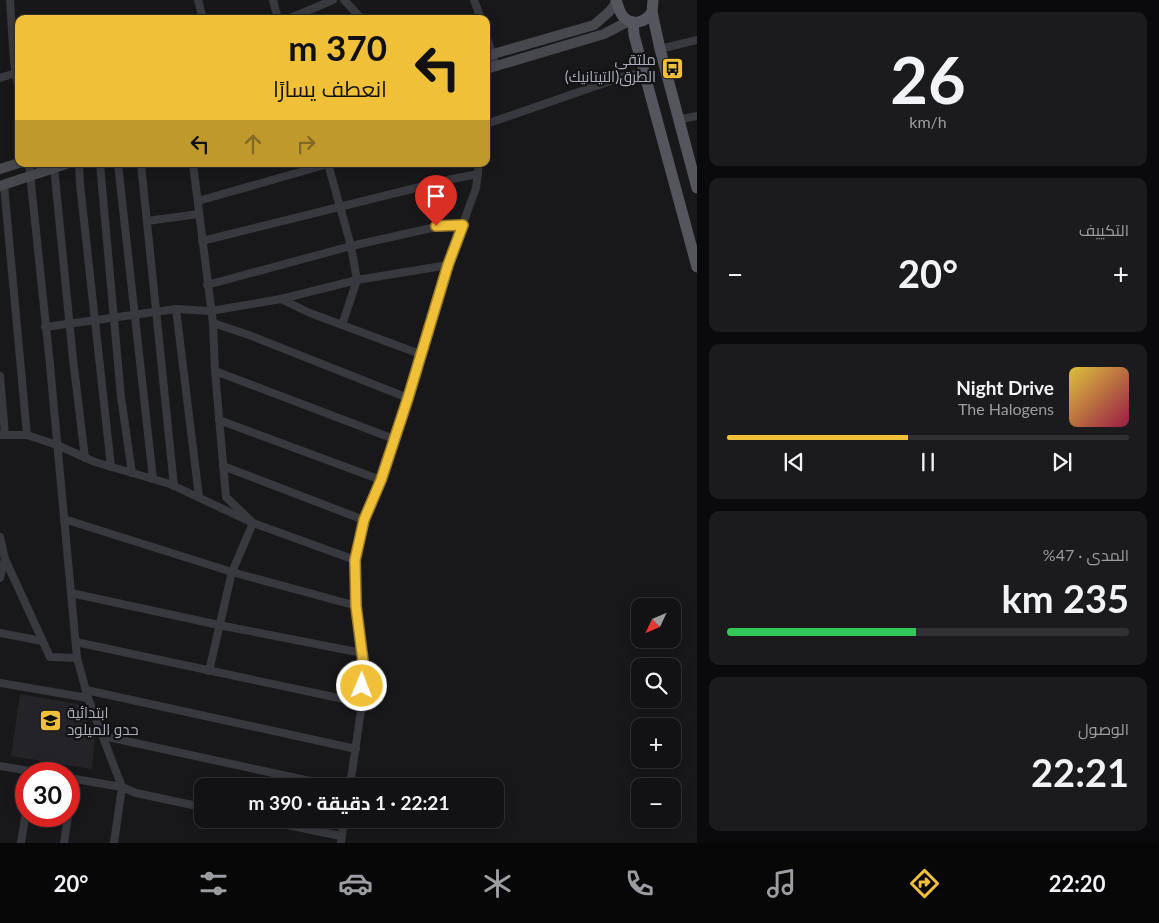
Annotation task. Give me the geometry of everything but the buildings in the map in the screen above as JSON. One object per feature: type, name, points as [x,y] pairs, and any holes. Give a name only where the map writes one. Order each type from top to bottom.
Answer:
[{"type":"main road","points":[[653,0],[652,12],[660,49],[696,188]]},
{"type":"main road","points":[[616,1],[621,13],[631,22],[696,267]]},
{"type":"main road","points":[[490,56],[594,25],[609,12],[616,1]]},
{"type":"main road","points":[[491,67],[604,34],[631,22],[644,21],[652,12]]},
{"type":"main road","points":[[0,169],[15,164]]},
{"type":"main road","points":[[2,186],[54,167]]},
{"type":"street","points":[[10,0],[15,61]]},
{"type":"street","points":[[198,0],[202,15]]},
{"type":"street","points":[[273,0],[277,15]]},
{"type":"street","points":[[297,15],[333,0]]},
{"type":"street","points":[[344,0],[358,15]]},
{"type":"street","points":[[474,0],[480,15]]},
{"type":"street","points":[[660,49],[696,40]]},
{"type":"street","points":[[490,56],[491,67]]},
{"type":"street","points":[[490,123],[622,77],[644,72]]},
{"type":"street","points":[[0,78],[15,73]]},
{"type":"street","points":[[678,120],[696,116]]},
{"type":"street","points":[[30,167],[77,658],[87,694],[122,787],[114,843]]},
{"type":"street","points":[[54,167],[69,324],[85,458]]},
{"type":"street","points":[[79,167],[111,467]]},
{"type":"street","points":[[100,167],[121,397],[132,473]]},
{"type":"street","points":[[118,167],[152,479]]},
{"type":"street","points":[[141,167],[174,486]]},
{"type":"street","points":[[193,167],[213,323],[215,371],[226,498],[253,523]]},
{"type":"street","points":[[198,201],[317,167]]},
{"type":"street","points":[[329,167],[351,246],[357,280],[342,325]]},
{"type":"street","points":[[351,778],[362,703],[362,653],[356,606],[355,560],[364,520],[381,480],[448,265],[476,188],[479,167]]},
{"type":"street","points":[[202,241],[478,174]]},
{"type":"street","points":[[2,186],[28,435]]},
{"type":"street","points":[[147,221],[199,214]]},
{"type":"street","points":[[207,286],[351,246],[436,226],[463,225]]},
{"type":"street","points":[[45,327],[176,309],[211,311],[281,299],[357,280],[448,265]]},
{"type":"street","points":[[281,299],[342,325],[420,354]]},
{"type":"street","points":[[176,309],[199,497]]},
{"type":"street","points":[[213,323],[249,335],[408,398]]},
{"type":"street","points":[[215,371],[394,439]]},
{"type":"street","points":[[0,376],[3,435],[28,435],[57,445],[85,458],[174,486],[253,523],[355,560]]},
{"type":"street","points":[[219,420],[381,480]]},
{"type":"street","points":[[223,466],[364,520]]},
{"type":"street","points":[[64,519],[232,572],[356,606]]},
{"type":"street","points":[[210,671],[232,572],[253,523]]},
{"type":"street","points":[[0,537],[5,559],[50,658],[77,658]]},
{"type":"street","points":[[0,578],[5,559]]},
{"type":"street","points":[[71,593],[362,653]]},
{"type":"street","points":[[0,633],[42,641]]},
{"type":"street","points":[[76,642],[362,703]]},
{"type":"street","points":[[0,683],[87,694],[356,749]]},
{"type":"street","points":[[103,736],[296,778]]},
{"type":"street","points":[[0,766],[15,769]]},
{"type":"street","points":[[80,779],[122,787],[136,793],[194,805]]},
{"type":"street","points":[[21,843],[24,827]]},
{"type":"street","points":[[64,843],[67,827]]},
{"type":"street","points":[[294,828],[341,840]]},
{"type":"shaded area","name":"ابتدائية حدو الميلود","points":[[20,694],[78,704],[95,737],[92,769],[80,767],[80,762],[48,762],[11,756]]},
{"type":"place","name":"ملتقى الطرق(التيتانيك)","points":[[672,68]]},
{"type":"place","name":"ابتدائية حدو الميلود","points":[[51,721]]},
{"type":"route","points":[[362,686],[363,661],[356,606],[355,560],[364,520],[381,480],[448,265],[463,225],[436,226]]}]
